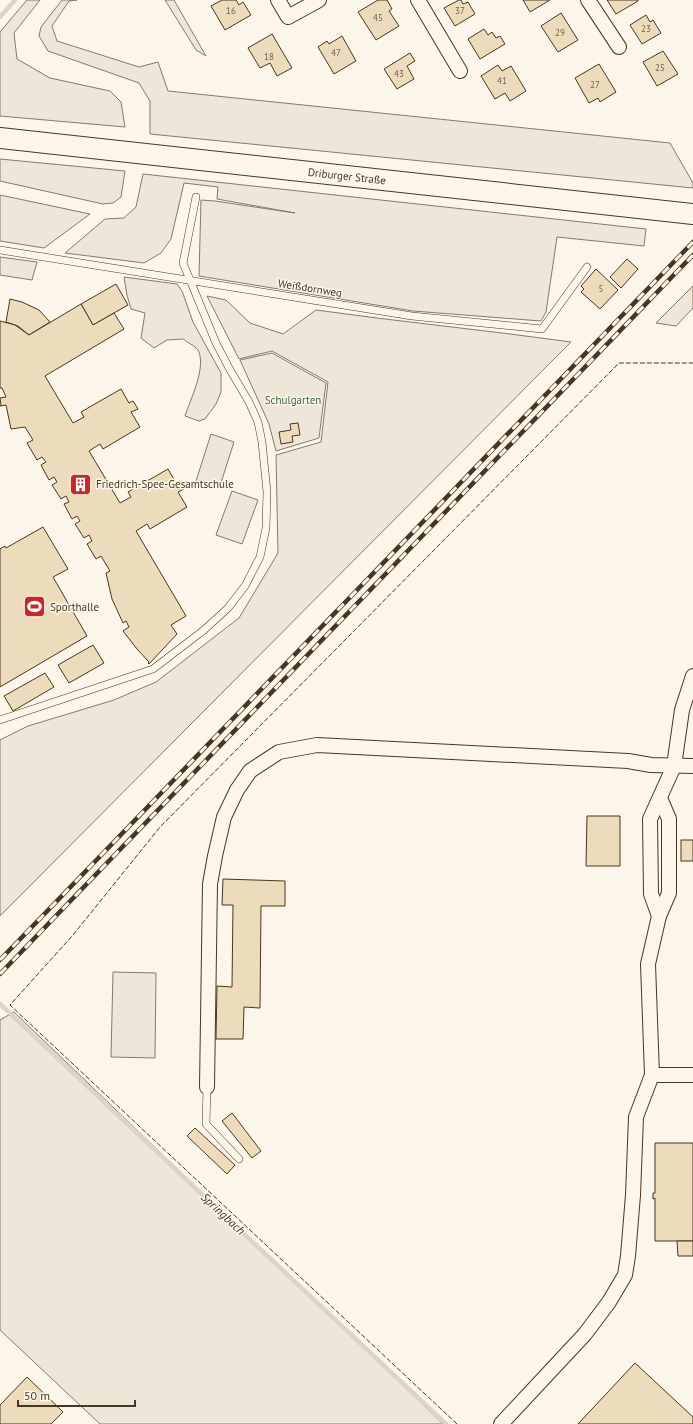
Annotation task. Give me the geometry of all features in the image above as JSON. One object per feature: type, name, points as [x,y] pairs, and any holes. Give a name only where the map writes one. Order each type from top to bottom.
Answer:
[{"type":"main road","name":"Driburger Straße","points":[[0,138],[693,214]]},
{"type":"street","points":[[278,0],[288,17],[319,0]]},
{"type":"street","points":[[418,0],[460,71]]},
{"type":"street","points":[[588,0],[619,47]]},
{"type":"street","points":[[659,916],[650,894],[650,819],[674,766],[682,710],[693,676]]},
{"type":"street","points":[[207,1087],[210,884],[224,817],[237,790],[250,771],[279,752],[317,745],[628,761],[651,765],[693,766]]},
{"type":"street","points":[[501,1424],[585,1334],[609,1302],[624,1275],[628,1256],[633,1195],[636,1117],[652,1075],[648,964],[659,916],[669,894],[669,819],[660,798]]},
{"type":"street","points":[[652,1075],[693,1075]]},
{"type":"lane","points":[[0,720],[154,669],[204,630],[228,608],[245,586],[260,557],[266,528],[267,492],[262,442],[258,422],[249,402],[216,343],[183,263],[196,197]]},
{"type":"lane","name":"Weißdornweg","points":[[0,250],[412,316],[542,329],[587,267]]},
{"type":"lane","points":[[207,1087],[206,1124],[239,1159]]},
{"type":"green space","points":[[27,0],[40,0],[14,33],[17,59],[50,78],[110,91],[121,102],[125,127],[0,116],[0,32]]},
{"type":"green space","points":[[62,0],[77,0],[69,1],[52,26],[57,41],[139,67],[158,62],[168,91],[670,143],[693,183],[693,188],[150,134],[150,101],[139,83],[48,51],[39,36],[41,27]]},
{"type":"green space","points":[[165,0],[174,0],[206,56],[196,50]]},
{"type":"green space","points":[[0,159],[125,171],[121,197],[113,203],[103,204],[0,181]]},
{"type":"green space","points":[[143,174],[646,229],[644,246],[557,237],[546,312],[541,321],[413,311],[199,276],[201,200],[295,213],[217,199],[218,187],[184,183],[171,239],[161,253],[144,263],[65,253],[105,219],[124,218],[136,207]]},
{"type":"green space","points":[[0,195],[90,214],[44,248],[0,241]]},
{"type":"green space","points":[[0,257],[37,262],[32,280],[0,275]]},
{"type":"green space","points":[[124,277],[177,284],[182,291],[193,322],[221,373],[221,392],[216,404],[205,419],[199,421],[185,416],[194,393],[199,374],[200,357],[198,350],[183,339],[167,340],[154,348],[141,338],[145,313],[131,309]]},
{"type":"green space","points":[[693,286],[693,308],[676,326],[656,323]]},
{"type":"green space","points":[[207,296],[226,300],[250,323],[283,334],[316,310],[571,342],[0,916],[0,740],[28,726],[114,700],[156,682],[239,618],[278,553],[276,455],[321,442],[328,382],[272,351],[239,359]]},
{"type":"green space","name":"Schulgarten","points":[[272,353],[326,383],[319,438],[276,451],[269,424],[240,360]]},
{"type":"green space","points":[[211,434],[234,442],[219,489],[196,481]]},
{"type":"green space","points":[[232,491],[258,500],[242,544],[216,535]]},
{"type":"green space","points":[[113,972],[156,973],[155,1058],[111,1057]]},
{"type":"green space","points":[[14,1012],[443,1424],[100,1424],[0,1330],[0,1020]]},
{"type":"building","points":[[222,0],[236,0],[239,5],[243,2],[251,15],[225,30],[211,6]]},
{"type":"building","points":[[378,0],[387,0],[392,9],[389,11],[399,26],[376,40],[358,12]]},
{"type":"building","points":[[461,0],[463,4],[468,2],[475,14],[455,26],[444,8]]},
{"type":"building","points":[[523,0],[550,0],[530,12]]},
{"type":"building","points":[[607,0],[638,0],[638,1],[616,14]]},
{"type":"building","points":[[561,13],[578,40],[558,52],[541,26]]},
{"type":"building","points":[[646,15],[650,22],[653,20],[661,33],[642,44],[630,25]]},
{"type":"building","points":[[484,29],[488,35],[492,32],[496,38],[500,36],[505,44],[480,59],[468,39]]},
{"type":"building","points":[[272,34],[292,68],[277,76],[270,63],[260,68],[248,48]]},
{"type":"building","points":[[342,36],[356,61],[334,74],[318,47],[327,41],[329,44]]},
{"type":"building","points":[[663,51],[678,74],[657,86],[643,62]]},
{"type":"building","points":[[410,53],[415,61],[407,66],[414,79],[397,89],[384,69]]},
{"type":"building","points":[[599,64],[616,92],[600,102],[598,98],[589,103],[575,78]]},
{"type":"building","points":[[498,65],[502,71],[511,66],[526,91],[510,101],[505,93],[495,99],[481,76]]},
{"type":"building","points":[[627,259],[638,269],[621,288],[610,277]]},
{"type":"building","points":[[596,269],[618,290],[600,309],[581,292],[584,289],[581,286]]},
{"type":"building","points":[[116,284],[128,305],[93,325],[81,304]]},
{"type":"building","points":[[10,299],[22,302],[39,310],[50,322],[29,335],[18,326],[6,322]]},
{"type":"building","name":"Friedrich-Spee-Gesamtschule","points":[[81,304],[93,325],[114,313],[124,329],[45,376],[73,423],[84,417],[81,412],[121,389],[129,403],[133,401],[138,409],[131,412],[140,427],[103,449],[100,444],[89,451],[120,503],[131,497],[128,492],[168,469],[176,483],[180,481],[184,489],[178,492],[187,507],[150,529],[147,524],[136,531],[186,616],[171,625],[177,634],[149,664],[149,662],[123,631],[129,627],[126,621],[123,623],[112,599],[106,573],[110,571],[101,556],[96,559],[87,544],[92,541],[89,535],[84,538],[75,524],[80,521],[77,516],[72,519],[64,504],[69,502],[66,496],[61,499],[52,485],[57,482],[54,477],[49,480],[41,465],[46,462],[42,457],[37,460],[27,443],[33,440],[25,427],[11,429],[6,405],[0,406],[0,398],[6,397],[2,388],[0,388],[0,321],[15,325],[29,335]]},
{"type":"building","points":[[298,423],[300,435],[292,436],[293,442],[281,444],[279,432],[291,430],[290,424]]},
{"type":"building","name":"Sporthalle","points":[[43,527],[68,569],[53,577],[87,636],[0,687],[0,549],[5,546],[6,548]]},
{"type":"building","points":[[93,645],[104,663],[69,683],[58,665]]},
{"type":"building","points":[[45,673],[54,687],[13,711],[4,696]]},
{"type":"building","points":[[587,816],[620,816],[620,866],[586,866]]},
{"type":"building","points":[[681,840],[693,840],[693,861],[681,861]]},
{"type":"building","points":[[223,879],[285,881],[285,906],[261,906],[260,1008],[244,1007],[243,1039],[216,1039],[217,986],[232,987],[233,905],[222,905]]},
{"type":"building","points":[[232,1113],[261,1151],[252,1158],[222,1121]]},
{"type":"building","points":[[195,1128],[235,1165],[227,1174],[187,1136]]},
{"type":"building","points":[[655,1143],[693,1143],[693,1241],[655,1241],[655,1198],[653,1199],[653,1193],[655,1193]]},
{"type":"building","points":[[677,1241],[693,1241],[693,1256],[678,1256]]},
{"type":"building","points":[[635,1363],[693,1417],[693,1424],[578,1424]]},
{"type":"building","points":[[27,1377],[63,1412],[51,1424],[0,1424],[0,1405]]},
{"type":"waterway","points":[[0,17],[15,0]]},
{"type":"waterway","name":"Springbach","points":[[0,1004],[446,1424]]},
{"type":"railway","points":[[0,960],[693,242]]},
{"type":"railway","points":[[0,974],[693,255]]},
{"type":"fence","points":[[457,1424],[10,1005],[73,935],[160,827],[619,363],[693,363]]},
{"type":"place","name":"Friedrich-Spee-Gesamtschule","points":[[81,484]]},
{"type":"place","name":"Sporthalle","points":[[35,607]]}]
